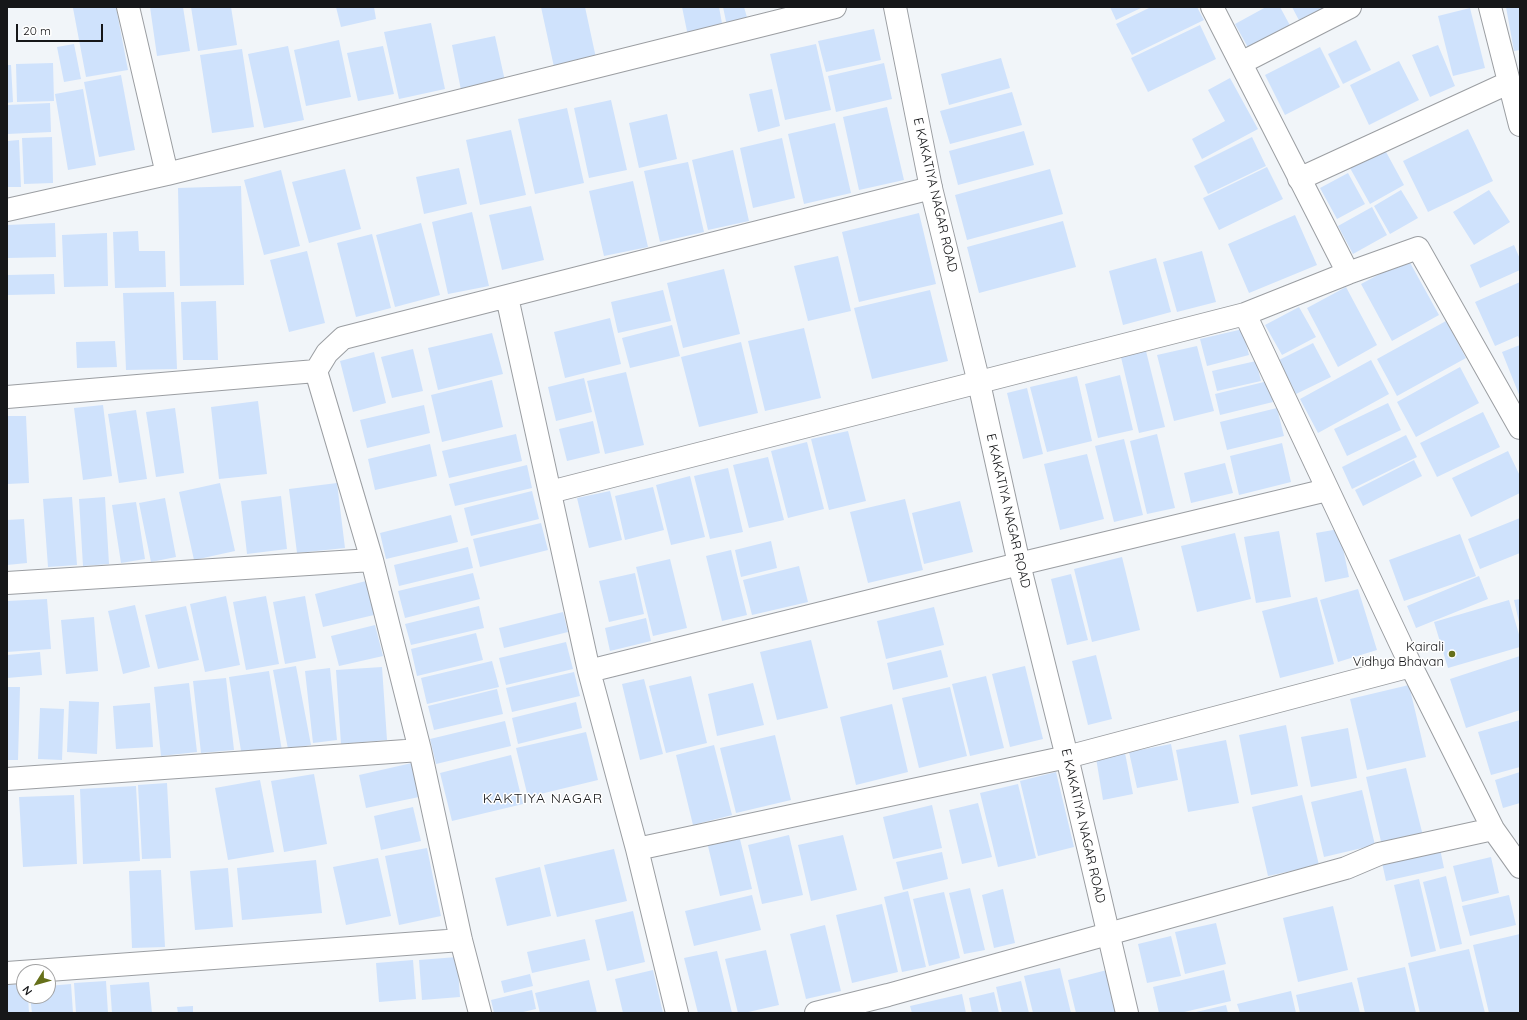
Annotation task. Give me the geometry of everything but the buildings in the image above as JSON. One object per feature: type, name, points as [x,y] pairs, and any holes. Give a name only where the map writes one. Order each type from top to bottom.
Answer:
[{"type":"street","points":[[128,7],[167,174]]},
{"type":"street","points":[[7,210],[167,174],[835,7]]},
{"type":"street","name":"E KAKATIYA NAGAR ROAD","points":[[895,7],[931,188],[979,383],[1019,564],[1067,757],[1127,1013]]},
{"type":"street","points":[[1212,7],[1348,273]]},
{"type":"street","points":[[1240,63],[1350,7]]},
{"type":"street","points":[[1490,7],[1508,83],[1520,125]]},
{"type":"street","points":[[1299,179],[1508,83]]},
{"type":"street","points":[[480,1013],[461,940],[420,750],[372,560],[316,371],[327,353],[343,338],[931,188]]},
{"type":"street","points":[[550,492],[1245,314],[1348,273],[1418,248],[1520,428]]},
{"type":"street","points":[[507,297],[589,671],[637,849],[677,1013]]},
{"type":"street","points":[[1245,314],[1411,666],[1493,829],[1520,867]]},
{"type":"street","points":[[7,397],[316,371]]},
{"type":"street","points":[[589,671],[1019,564],[1327,490]]},
{"type":"street","points":[[7,583],[372,560]]},
{"type":"street","points":[[637,849],[1067,757],[1411,666]]},
{"type":"street","points":[[7,779],[420,750]]},
{"type":"street","points":[[816,1013],[888,995],[1346,868],[1379,854],[1493,829]]},
{"type":"street","points":[[7,973],[461,940]]},
{"type":"place","name":"Kairali Vidhya Bhavan","points":[[1452,654]]},
{"type":"district","name":"KAKTIYA NAGAR","points":[[543,799]]}]
